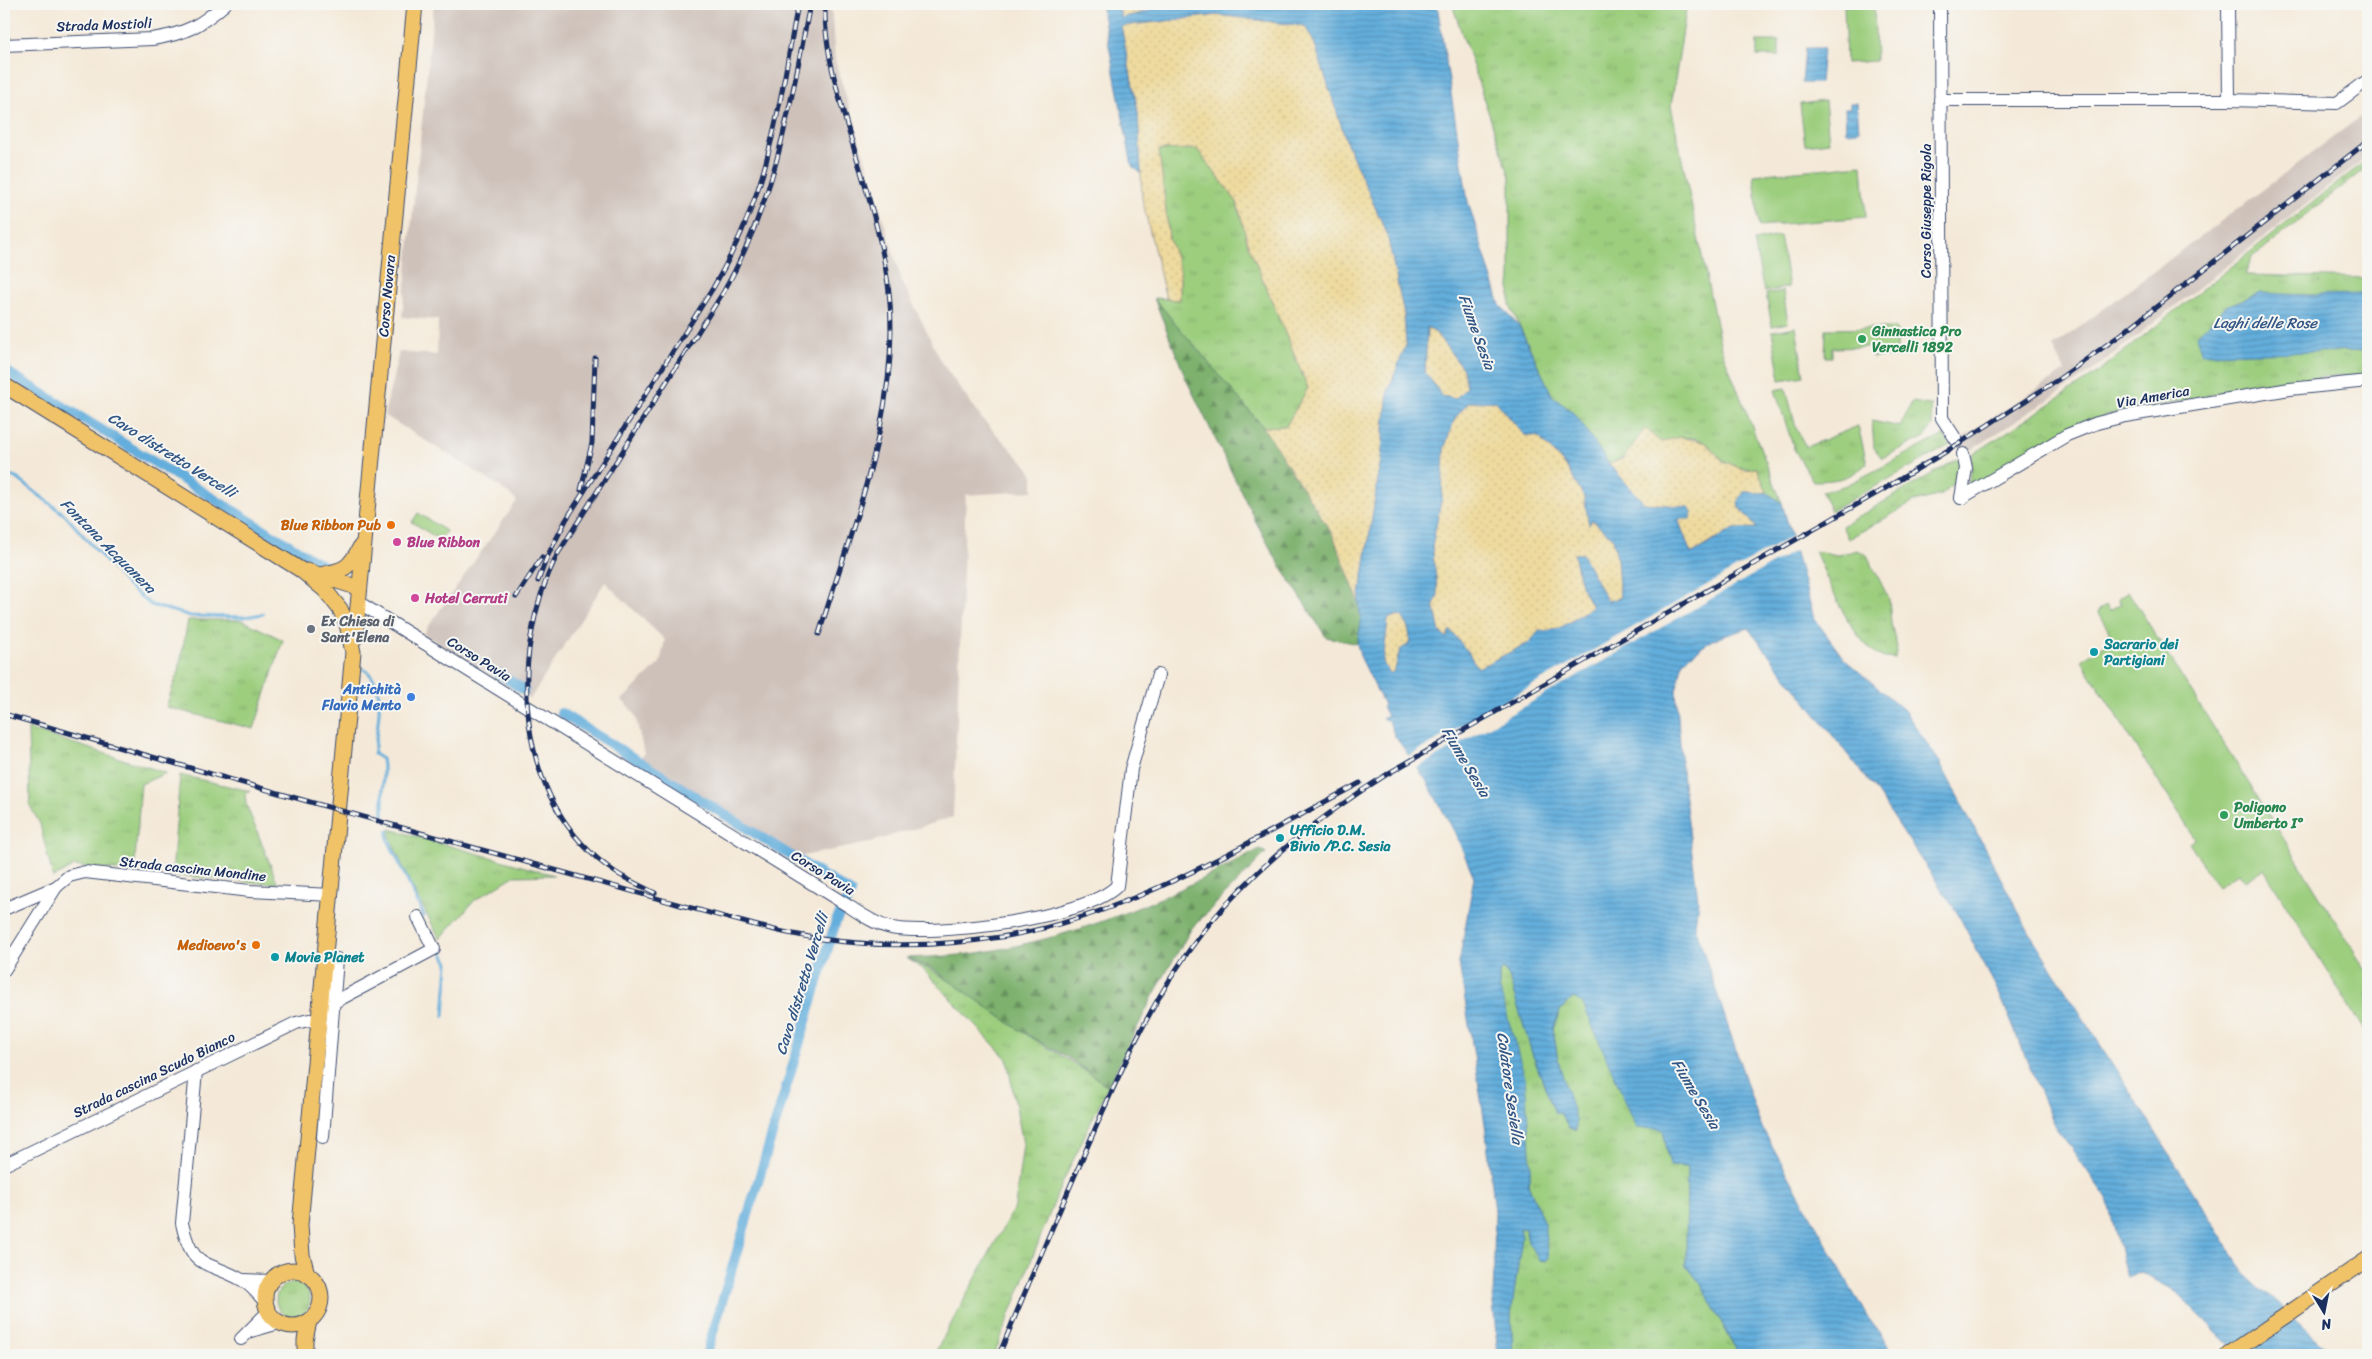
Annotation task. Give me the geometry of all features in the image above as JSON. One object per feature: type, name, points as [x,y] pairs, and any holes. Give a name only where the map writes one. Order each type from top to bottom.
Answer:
[{"type":"main road","name":"Corso Novara","points":[[300,1225],[324,1011],[353,652],[415,4]]},
{"type":"main road","points":[[4,385],[301,570],[325,590],[347,624],[353,652]]},
{"type":"main road","points":[[320,575],[343,571],[352,563],[363,543]]},
{"type":"main road","points":[[301,570],[320,575],[359,595]]},
{"type":"main road","points":[[325,590],[359,595]]},
{"type":"main road","points":[[286,1271],[300,1225]]},
{"type":"main road","points":[[282,1324],[302,1325],[309,1321],[320,1306],[319,1288],[307,1274],[302,1255],[300,1225]]},
{"type":"main road","points":[[2228,1355],[2368,1259]]},
{"type":"main road","points":[[300,1355],[282,1324],[266,1307],[265,1294],[271,1280],[286,1271],[294,1270],[307,1274]]},
{"type":"main road","points":[[305,1355],[305,1340],[309,1321]]},
{"type":"street","name":"Strada Mostioli","points":[[4,45],[152,39],[176,35],[208,20],[225,4]]},
{"type":"street","name":"Corso Giuseppe Rigola","points":[[1940,4],[1942,418],[1957,441]]},
{"type":"street","points":[[2228,4],[2229,100]]},
{"type":"street","points":[[1940,100],[2229,100],[2337,103],[2368,80]]},
{"type":"street","name":"Via America","points":[[1964,454],[1966,468],[1961,498],[2067,435],[2097,423],[2125,416],[2290,389],[2368,381]]},
{"type":"street","name":"Corso Pavia","points":[[359,595],[845,905],[889,927],[912,930],[951,928],[1052,914],[1078,908],[1110,893],[1117,886],[1121,870],[1131,769],[1158,675]]},
{"type":"street","name":"Strada cascina Mondine","points":[[4,909],[56,887],[69,876],[85,872],[250,891],[332,895]]},
{"type":"street","name":"Strada cascina Mondine","points":[[4,970],[56,887]]},
{"type":"street","points":[[324,1011],[434,949],[418,917]]},
{"type":"street","points":[[324,1137],[324,1011],[337,959]]},
{"type":"street","name":"Strada cascina Scudo Bianco","points":[[4,1166],[196,1071],[296,1023],[309,1020],[324,1011]]},
{"type":"street","points":[[196,1071],[182,1223],[186,1243],[195,1258],[210,1267],[241,1280],[252,1288],[266,1307],[246,1335],[282,1324]]},
{"type":"street","points":[[241,1280],[271,1280]]},
{"type":"shaded area","points":[[434,4],[831,4],[835,60],[902,281],[942,363],[982,419],[1027,466],[1033,475],[1033,491],[966,495],[953,817],[864,844],[798,857],[639,758],[644,754],[635,714],[622,700],[660,663],[665,640],[605,582],[530,699],[423,634],[517,501],[499,486],[384,415],[399,352],[437,355],[438,320],[402,317]]},
{"type":"shaded area","points":[[2368,111],[2368,156],[2088,374],[1970,451],[1961,439],[2065,371],[2053,347]]},
{"type":"green space","points":[[1452,4],[1687,4],[1671,106],[1721,348],[1782,503],[1767,493],[1757,468],[1745,468],[1729,464],[1706,443],[1694,438],[1682,438],[1656,444],[1609,464],[1575,414],[1553,397],[1510,306],[1510,177]]},
{"type":"green space","points":[[1874,5],[1876,61],[1846,63],[1844,6]]},
{"type":"green space","points":[[1757,41],[1779,41],[1779,56],[1757,56]]},
{"type":"green space","points":[[1825,101],[1829,142],[1805,145],[1800,104]]},
{"type":"green space","points":[[1197,149],[1237,202],[1248,244],[1308,388],[1286,426],[1263,427],[1154,298],[1180,300],[1180,270],[1169,238],[1159,150]]},
{"type":"green space","points":[[2368,159],[2368,166],[2252,258],[2245,275],[2368,278],[2368,374],[2332,376],[2227,392],[2106,415],[1966,490],[1971,473],[1972,455],[2094,375]]},
{"type":"green space","points":[[1862,165],[1866,217],[1759,226],[1754,175]]},
{"type":"green space","points":[[1780,236],[1789,287],[1764,292],[1754,241]]},
{"type":"green space","points":[[1783,291],[1788,323],[1772,326],[1766,294]]},
{"type":"green space","points":[[1154,298],[1263,427],[1333,535],[1359,602],[1361,623],[1357,644],[1326,637],[1275,557],[1186,379]]},
{"type":"green space","points":[[1796,327],[1804,376],[1780,380],[1772,331]]},
{"type":"green space","name":"Ginnastica Pro Vercelli 1892","points":[[1892,328],[1897,330],[1897,357],[1872,357],[1872,347],[1832,348],[1832,357],[1825,357],[1826,329]]},
{"type":"green space","points":[[1786,388],[1796,428],[1806,447],[1858,426],[1867,463],[1849,476],[1813,481],[1794,449],[1775,390]]},
{"type":"green space","points":[[1912,402],[1931,405],[1932,426],[1925,437],[1882,458],[1874,448],[1872,421],[1900,427]]},
{"type":"green space","points":[[1944,435],[1950,445],[1831,511],[1822,492],[1847,485]]},
{"type":"green space","points":[[1961,457],[1961,466],[1956,481],[1941,495],[1914,502],[1848,539],[1842,526]]},
{"type":"green space","points":[[418,513],[446,531],[440,540],[412,522]]},
{"type":"green space","points":[[1858,550],[1867,555],[1889,599],[1891,624],[1897,647],[1895,658],[1882,657],[1869,648],[1859,637],[1842,609],[1815,551],[1838,555]]},
{"type":"green space","name":"Poligono Umberto I°","points":[[2128,591],[2368,973],[2368,1037],[2264,869],[2245,881],[2239,873],[2218,887],[2189,843],[2195,839],[2081,660],[2114,639],[2097,612],[2106,605],[2110,611],[2121,604],[2118,598]]},
{"type":"green space","points":[[188,620],[242,620],[283,640],[254,729],[166,707],[179,669]]},
{"type":"green space","points":[[28,729],[166,773],[141,784],[134,872],[74,866],[53,878],[40,824],[30,806]]},
{"type":"green space","points":[[180,775],[250,791],[245,793],[246,804],[278,884],[172,875]]},
{"type":"green space","points":[[390,829],[554,875],[514,876],[475,900],[440,939],[410,883],[391,839]]},
{"type":"green space","points":[[1260,849],[1266,853],[1191,929],[1154,994],[1108,1086],[1067,1057],[1021,1031],[933,969],[906,958],[980,953],[1062,934],[1162,898]]},
{"type":"green space","points":[[908,959],[938,974],[1021,1031],[1108,1086],[1059,1190],[994,1355],[934,1355],[1015,1206],[1023,1144],[1007,1059],[923,969]]},
{"type":"green space","points":[[1503,968],[1509,977],[1532,1053],[1555,1113],[1560,1113],[1569,1128],[1553,1029],[1560,1011],[1573,996],[1583,1003],[1663,1128],[1670,1166],[1687,1167],[1686,1265],[1701,1284],[1739,1355],[1513,1355],[1511,1315],[1522,1237],[1519,1227],[1525,1229],[1529,1242],[1544,1223],[1528,1184],[1531,1166],[1499,987],[1499,974]]},
{"type":"green space","points":[[293,1283],[300,1284],[305,1288],[309,1293],[309,1307],[305,1312],[300,1316],[293,1317],[286,1316],[281,1312],[277,1307],[276,1300],[277,1293],[281,1288],[286,1284]]},
{"type":"sand","points":[[1118,4],[1138,4],[1146,12],[1121,18]]},
{"type":"sand","points":[[1218,15],[1305,26],[1314,42],[1348,146],[1387,234],[1404,314],[1406,345],[1388,391],[1381,459],[1359,602],[1333,535],[1263,427],[1286,426],[1308,388],[1248,244],[1237,202],[1197,149],[1159,150],[1169,238],[1180,270],[1180,300],[1166,299],[1142,198],[1138,112],[1121,26]]},
{"type":"sand","points":[[1427,326],[1436,333],[1463,369],[1467,387],[1455,399],[1442,396],[1425,372]]},
{"type":"sand","points":[[1496,401],[1524,434],[1539,437],[1567,468],[1584,497],[1589,524],[1591,519],[1613,538],[1617,558],[1620,598],[1607,601],[1582,554],[1575,554],[1581,585],[1592,607],[1567,624],[1547,632],[1539,632],[1529,643],[1478,668],[1467,651],[1449,631],[1447,638],[1440,633],[1434,605],[1438,595],[1432,546],[1442,496],[1444,449],[1455,418],[1469,402]]},
{"type":"sand","points":[[1645,428],[1660,442],[1680,437],[1705,442],[1723,461],[1745,470],[1757,468],[1767,493],[1744,492],[1743,512],[1757,528],[1715,539],[1691,554],[1678,519],[1689,507],[1644,503],[1609,464],[1624,458]]},
{"type":"sand","points":[[1402,615],[1410,640],[1409,644],[1400,650],[1395,670],[1390,674],[1383,663],[1388,619]]},
{"type":"water","points":[[1101,4],[1118,4],[1121,18],[1146,12],[1163,4],[1437,4],[1468,202],[1500,305],[1519,326],[1553,397],[1575,414],[1609,464],[1644,503],[1689,507],[1692,513],[1691,519],[1678,519],[1691,554],[1734,529],[1757,528],[1739,507],[1738,502],[1744,492],[1767,493],[1782,503],[1814,618],[1844,659],[1904,710],[1939,761],[2029,932],[2245,1274],[2333,1355],[2240,1355],[2172,1288],[2141,1272],[2127,1278],[2107,1199],[2052,1121],[2000,995],[1958,914],[1874,788],[1748,628],[1712,640],[1683,661],[1676,691],[1683,783],[1698,900],[1695,926],[1760,1124],[1866,1315],[1896,1355],[1739,1355],[1701,1284],[1686,1265],[1687,1167],[1670,1166],[1663,1129],[1637,1128],[1583,1004],[1573,997],[1560,1011],[1553,1029],[1558,1061],[1576,1120],[1576,1131],[1569,1128],[1560,1113],[1555,1113],[1532,1053],[1509,977],[1503,968],[1499,974],[1499,987],[1525,1078],[1531,1167],[1528,1184],[1544,1223],[1548,1258],[1546,1261],[1539,1260],[1528,1242],[1525,1229],[1520,1228],[1522,1237],[1511,1315],[1513,1355],[1498,1355],[1493,1303],[1495,1211],[1485,1124],[1459,963],[1474,877],[1455,833],[1426,780],[1395,736],[1389,721],[1382,718],[1387,716],[1382,707],[1384,705],[1360,656],[1357,644],[1361,623],[1359,602],[1381,459],[1388,391],[1406,345],[1404,314],[1387,234],[1348,146],[1314,42],[1305,26],[1218,15],[1121,26],[1138,112],[1141,173],[1132,166]],"holes":[[[1427,327],[1436,333],[1463,369],[1467,387],[1455,399],[1442,396],[1425,372]],[[1496,401],[1524,435],[1539,437],[1567,467],[1584,497],[1589,525],[1592,519],[1613,538],[1617,558],[1620,598],[1607,601],[1582,554],[1574,554],[1581,585],[1592,607],[1561,627],[1554,630],[1539,631],[1529,643],[1478,668],[1450,630],[1447,638],[1440,633],[1434,605],[1438,595],[1432,546],[1442,496],[1444,449],[1455,418],[1469,402]],[[1397,615],[1402,616],[1410,636],[1409,644],[1400,650],[1395,670],[1390,674],[1383,663],[1388,619]]]},
{"type":"water","points":[[1805,48],[1823,48],[1820,83],[1802,83]]},
{"type":"water","points":[[1850,103],[1857,103],[1859,131],[1846,132],[1845,108],[1850,108]]},
{"type":"water","name":"Laghi delle Rose","points":[[2260,293],[2305,295],[2368,294],[2368,351],[2202,354],[2196,336],[2226,306]]},
{"type":"pier","points":[[1794,535],[1798,549],[1415,769],[1407,757]]},
{"type":"waterway","name":"Cavo distretto Vercelli","points":[[4,370],[325,567]]},
{"type":"waterway","name":"Fontana Acquanera","points":[[4,473],[18,479],[65,515],[128,586],[151,605],[191,616],[244,617],[263,614]]},
{"type":"waterway","name":"Fontana Acquanera","points":[[360,667],[370,674],[376,683],[379,694],[379,718],[374,754],[382,759],[383,816]]},
{"type":"waterway","name":"Cavo distretto Vercelli","points":[[498,673],[524,690]]},
{"type":"waterway","name":"Cavo distretto Vercelli","points":[[561,713],[851,893],[836,921],[706,1355]]},
{"type":"waterway","name":"Fontana Acquanera","points":[[388,831],[388,839],[424,916]]},
{"type":"waterway","name":"Fontana Acquanera","points":[[438,944],[448,963],[444,1016]]},
{"type":"railway","points":[[538,581],[547,557],[566,520],[713,288],[731,255],[760,183],[778,111],[798,4]]},
{"type":"railway","points":[[655,893],[615,872],[581,843],[556,808],[539,768],[529,726],[527,682],[531,638],[541,595],[557,555],[724,291],[742,257],[769,187],[779,151],[796,78],[810,4]]},
{"type":"railway","points":[[819,634],[872,462],[882,418],[889,373],[891,329],[888,284],[880,241],[833,74],[826,32],[825,4]]},
{"type":"railway","points":[[999,1355],[1112,1091],[1140,1032],[1190,949],[1230,901],[1271,860],[1316,823],[1389,773],[1884,489],[2059,379],[2119,336],[2368,141]]},
{"type":"railway","points":[[581,490],[592,443],[595,358]]},
{"type":"railway","points":[[516,597],[542,557]]},
{"type":"railway","points":[[4,714],[197,770],[746,923],[814,938],[867,944],[921,945],[974,941],[1049,927],[1095,913],[1186,875],[1360,783]]},
{"type":"place","name":"Ginnastica Pro Vercelli 1892","points":[[1862,339]]},
{"type":"place","name":"Blue Ribbon Pub","points":[[391,525]]},
{"type":"place","name":"Blue Ribbon","points":[[397,542]]},
{"type":"place","name":"Hotel Cerruti","points":[[415,598]]},
{"type":"place","name":"Ex Chiesa di Sant'Elena","points":[[311,629]]},
{"type":"place","name":"Sacrario dei Partigiani","points":[[2094,652]]},
{"type":"place","name":"Antichità Flavio Mento","points":[[411,697]]},
{"type":"place","name":"Poligono Umberto I°","points":[[2224,815]]},
{"type":"place","name":"Ufficio D.M. Bivio /P.C. Sesia","points":[[1280,838]]},
{"type":"place","name":"Medioevo's","points":[[256,945]]},
{"type":"place","name":"Movie Planet","points":[[275,957]]},
{"type":"water label","name":"Fiume Sesia","points":[[1477,332]]},
{"type":"water label","name":"Fiume Sesia","points":[[1466,762]]},
{"type":"water label","name":"Colatore Sesiella","points":[[1510,1088]]},
{"type":"water label","name":"Fiume Sesia","points":[[1696,1094]]}]
